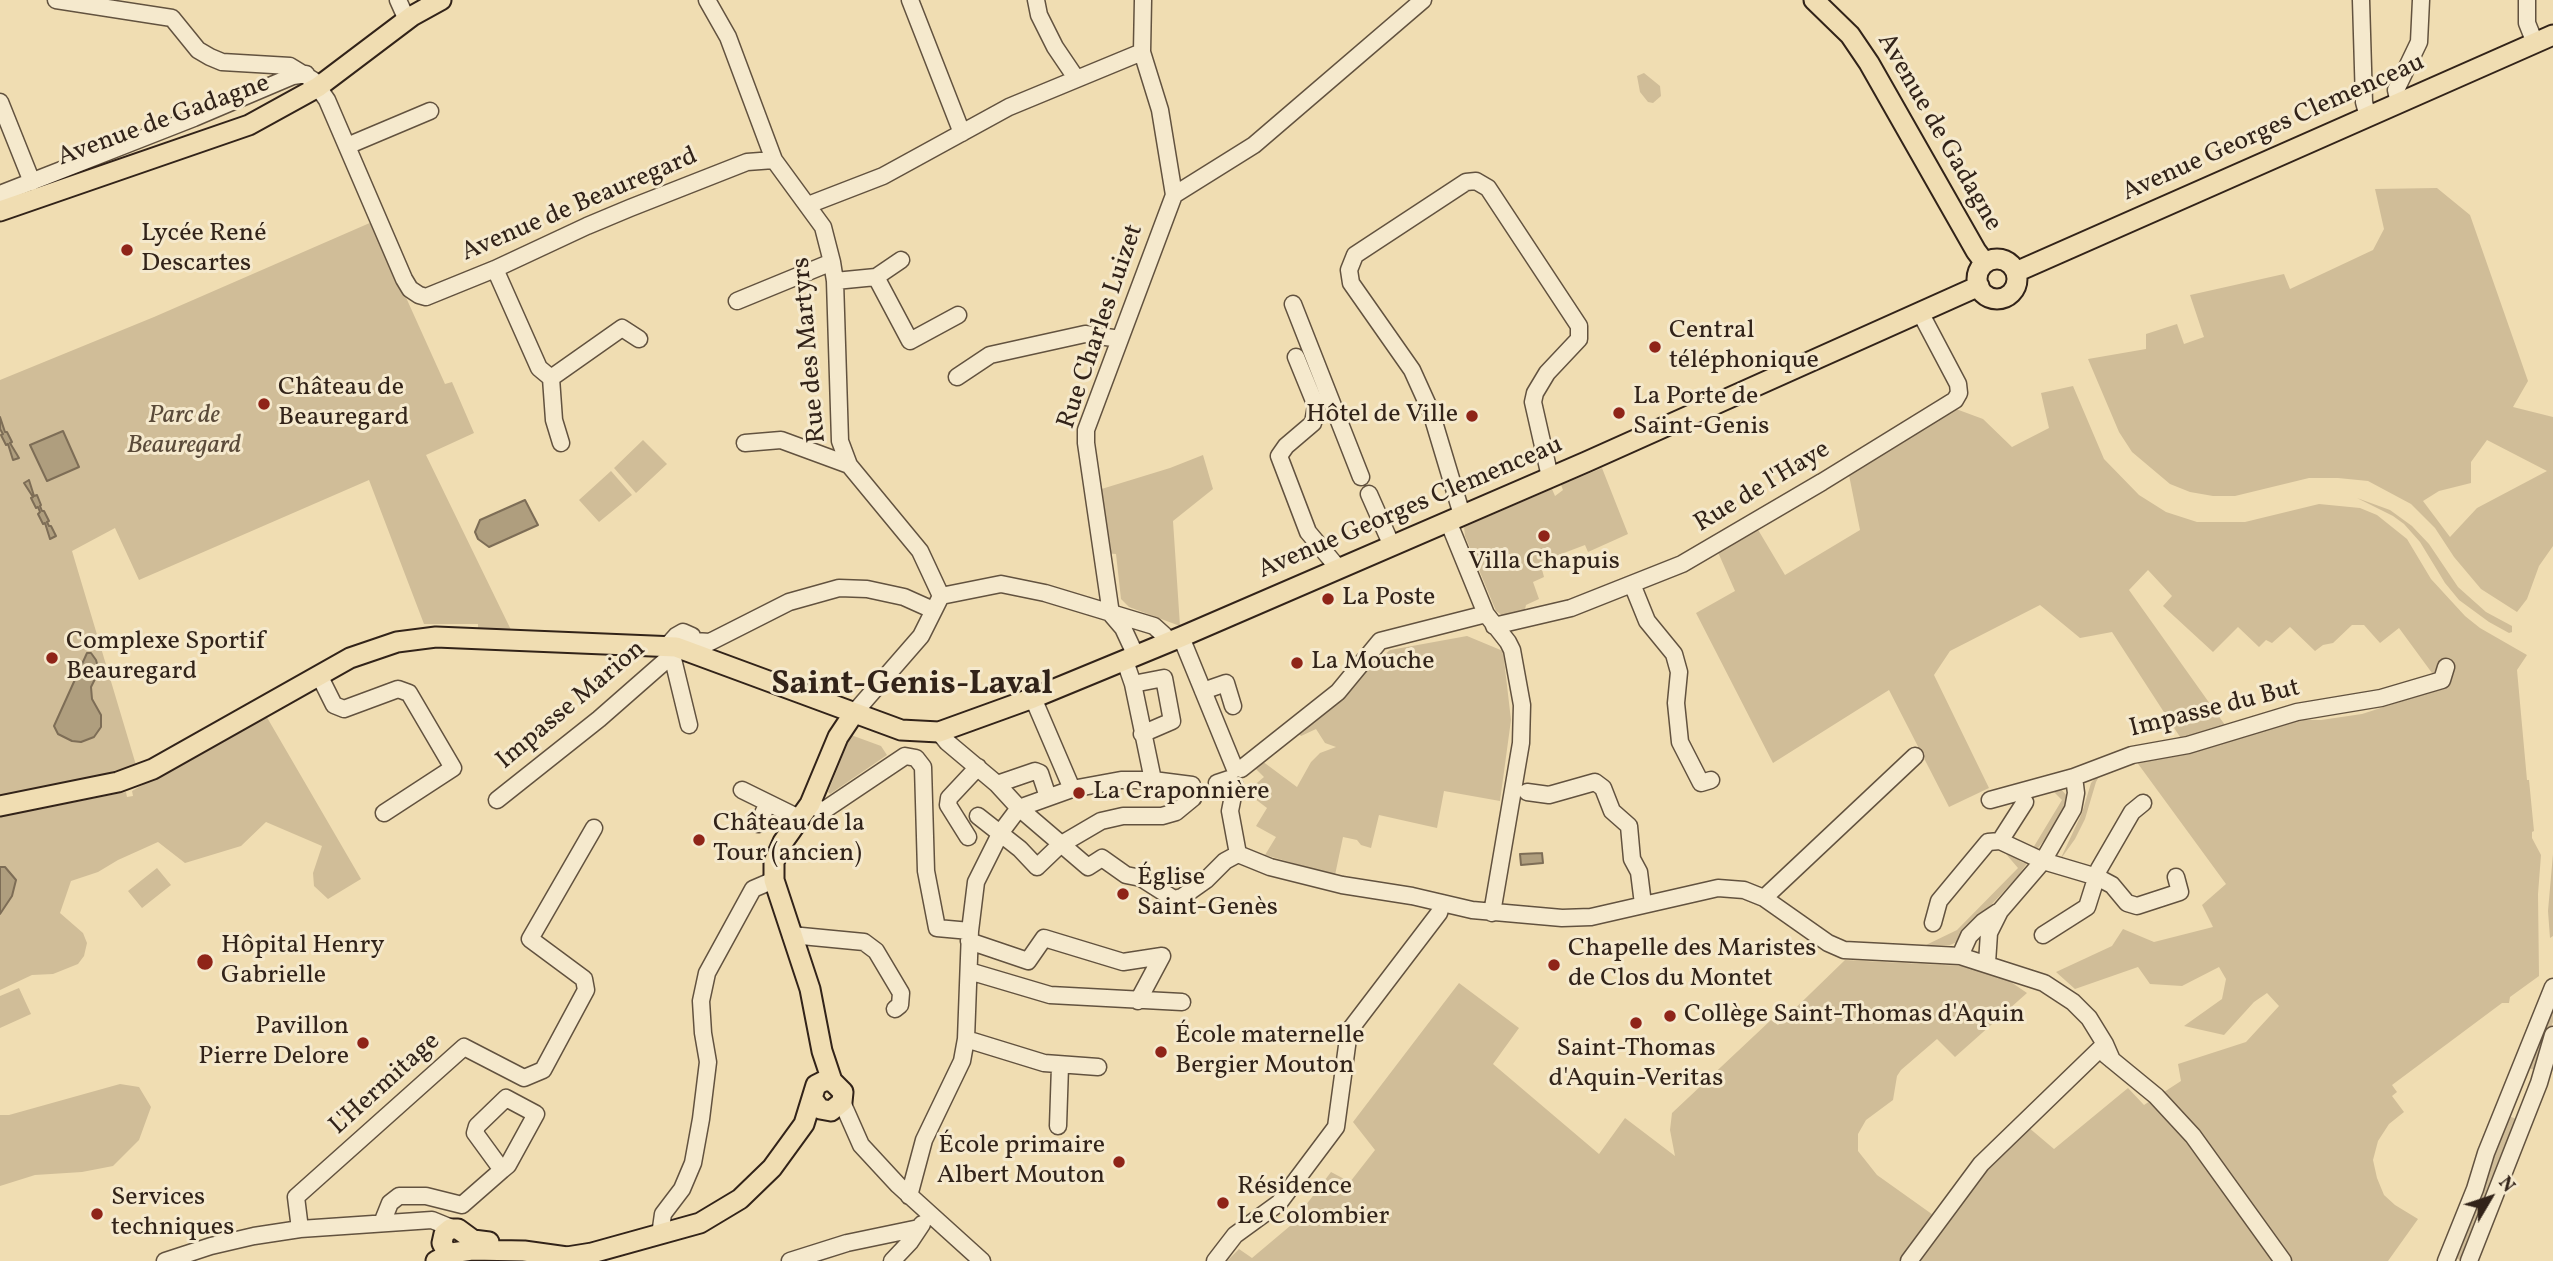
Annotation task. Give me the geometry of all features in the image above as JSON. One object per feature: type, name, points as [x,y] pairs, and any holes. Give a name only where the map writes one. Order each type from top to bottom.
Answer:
[{"type":"main road","name":"Avenue de Gadagne","points":[[0,211],[249,125],[312,80],[441,0]]},
{"type":"main road","name":"Avenue de Gadagne","points":[[1814,0],[1850,35],[1985,263]]},
{"type":"main road","name":"Avenue Georges Clemenceau","points":[[2016,272],[2544,39]]},
{"type":"main road","points":[[1991,260],[2008,262],[2016,272],[2014,289],[2006,297],[1989,297],[1979,286],[1978,273],[1985,263],[1991,260]]},
{"type":"main road","name":"Avenue Georges Clemenceau","points":[[0,806],[118,782],[153,769],[350,657],[374,648],[436,637],[681,649],[901,730],[939,732],[1033,698],[1174,640],[1921,314],[1979,286]]},
{"type":"main road","points":[[426,1261],[451,1244],[524,1251],[568,1260],[660,1236],[712,1218],[740,1199],[772,1168],[827,1097],[822,1051],[810,989],[774,880],[774,862],[783,842],[806,811],[838,737],[854,713]]},
{"type":"street","points":[[56,0],[172,18],[198,50],[222,62],[290,66],[312,80],[327,100],[347,146],[430,111]]},
{"type":"street","points":[[398,0],[407,20]]},
{"type":"street","name":"Rue des Martyrs","points":[[707,0],[728,37],[774,160],[823,227],[835,281],[840,441],[849,466],[920,551],[937,603]]},
{"type":"street","points":[[910,0],[962,133]]},
{"type":"street","points":[[1036,0],[1039,15],[1055,47],[1076,78]]},
{"type":"street","name":"Rue Charles Luizet","points":[[1143,0],[1142,52],[1160,110],[1174,195],[1086,430],[1086,443],[1111,614],[1123,628],[1131,658],[1142,734],[1153,780]]},
{"type":"street","points":[[1174,195],[1254,145],[1423,0]]},
{"type":"street","points":[[2361,0],[2364,102],[2368,117]]},
{"type":"street","points":[[2399,103],[2396,90],[2420,42],[2421,0]]},
{"type":"street","points":[[2527,0],[2527,23],[2544,39]]},
{"type":"street","points":[[808,205],[883,176],[1009,107],[1142,52]]},
{"type":"street","points":[[0,194],[293,76],[312,80]]},
{"type":"street","points":[[0,102],[32,183]]},
{"type":"street","name":"Avenue de Beauregard","points":[[347,146],[410,289],[426,297],[495,270],[587,226],[747,162],[774,160]]},
{"type":"street","points":[[1492,913],[1521,743],[1518,674],[1508,642],[1490,620],[1455,518],[1431,412],[1412,370],[1351,283],[1349,270],[1355,256],[1466,182],[1476,181],[1488,188],[1579,326],[1579,339],[1547,373],[1535,393],[1533,402],[1550,477]]},
{"type":"street","points":[[835,281],[876,277],[901,260]]},
{"type":"street","points":[[737,301],[832,262]]},
{"type":"street","points":[[495,270],[539,368],[551,378],[554,420],[561,443]]},
{"type":"street","points":[[876,277],[910,341],[958,315]]},
{"type":"street","points":[[1293,304],[1362,477]]},
{"type":"street","name":"Rue de l'Haye","points":[[1001,832],[1037,867],[1060,845],[1101,821],[1123,816],[1162,816],[1176,812],[1193,795],[1228,779],[1338,692],[1380,641],[1572,608],[1682,564],[1955,400],[1959,393],[1958,384],[1921,314]]},
{"type":"street","points":[[551,378],[622,328],[639,340]]},
{"type":"street","points":[[957,377],[990,355],[1085,334],[1120,339]]},
{"type":"street","points":[[1296,357],[1316,406],[1313,423],[1286,446],[1279,456],[1308,532],[1339,569]]},
{"type":"street","points":[[745,443],[781,440],[849,466]]},
{"type":"street","points":[[1369,494],[1392,546]]},
{"type":"street","points":[[689,724],[681,649],[710,642],[789,601],[839,588],[867,589],[937,603],[1001,584],[1045,593],[1154,626],[1174,640],[1203,691],[1228,779],[1230,811],[1238,854]]},
{"type":"street","points":[[1632,584],[1647,621],[1674,654],[1679,672],[1676,703],[1680,742],[1701,783],[1711,780]]},
{"type":"street","points":[[854,713],[921,636],[937,603]]},
{"type":"street","name":"Impasse Marion","points":[[497,800],[681,649]]},
{"type":"street","name":"Impasse du But","points":[[1990,800],[2074,778],[2132,755],[2188,745],[2297,712],[2381,698],[2442,680],[2446,667]]},
{"type":"street","points":[[319,675],[334,705],[344,709],[398,689],[409,693],[453,768],[384,813]]},
{"type":"street","points":[[1133,684],[1164,678],[1168,699],[1171,721],[1142,734]]},
{"type":"street","points":[[1203,691],[1226,683],[1233,706]]},
{"type":"street","points":[[1033,698],[1072,789]]},
{"type":"street","points":[[896,761],[901,730]]},
{"type":"street","points":[[939,732],[947,742],[997,784],[1019,808],[1088,867],[1102,858],[1126,875],[1141,878],[1174,899],[1182,897],[1238,854]]},
{"type":"street","points":[[742,790],[768,803],[806,811],[823,811],[896,761],[905,756],[916,758],[923,767],[926,871],[937,928],[970,936],[1028,961],[1044,937],[1123,962],[1162,957],[1138,1001]]},
{"type":"street","points":[[1764,898],[1915,756]]},
{"type":"street","points":[[968,837],[948,805],[949,798],[978,767]]},
{"type":"street","points":[[997,784],[1035,771],[1040,774],[1048,797]]},
{"type":"street","points":[[1987,963],[1989,933],[2000,911],[2043,861],[2073,809],[2076,793],[2074,778]]},
{"type":"street","points":[[909,1196],[924,1140],[961,1067],[966,1039],[970,936],[976,882],[1001,832],[1019,808],[1072,789],[1121,780],[1153,780],[1192,785],[1193,795]]},
{"type":"street","points":[[1527,792],[1549,795],[1595,782],[1603,788],[1612,811],[1629,826],[1632,859],[1639,872],[1643,904]]},
{"type":"street","points":[[2000,841],[2025,802]]},
{"type":"street","points":[[758,824],[768,803]]},
{"type":"street","points":[[2043,935],[2087,907],[2099,869],[2132,812],[2143,803]]},
{"type":"street","points":[[978,816],[1001,832]]},
{"type":"street","name":"L'Hermitage","points":[[300,1229],[296,1198],[464,1047],[524,1078],[543,1070],[586,990],[584,979],[530,939],[594,828]]},
{"type":"street","points":[[1933,923],[1938,901],[1988,842],[2000,841],[2043,861],[2096,877],[2112,885],[2127,903],[2137,906],[2180,892],[2176,877]]},
{"type":"street","points":[[1238,854],[1311,879],[1492,913],[1576,918],[1723,887],[1749,891],[1764,898],[1828,943],[1844,950],[1960,956],[2043,983],[2059,991],[2089,1018],[2102,1047],[2112,1060],[2156,1097],[2193,1136],[2283,1261]]},
{"type":"street","points":[[660,1236],[663,1214],[682,1189],[693,1163],[701,1119],[708,1062],[702,1032],[701,1000],[707,973],[753,889],[774,880]]},
{"type":"street","points":[[1216,1261],[1236,1235],[1279,1203],[1336,1127],[1349,1031],[1439,912],[1441,903]]},
{"type":"street","points":[[1960,956],[1969,936],[1983,922],[2000,911]]},
{"type":"street","points":[[791,936],[864,942],[876,951],[901,993],[900,1005],[895,1010]]},
{"type":"street","points":[[969,971],[1049,995],[1182,1002]]},
{"type":"street","points":[[2446,1261],[2553,987]]},
{"type":"street","points":[[2469,1261],[2531,1104],[2553,1035]]},
{"type":"street","points":[[966,1039],[1044,1063],[1098,1067]]},
{"type":"street","points":[[1909,1261],[1981,1164],[2102,1047]]},
{"type":"street","points":[[1058,1126],[1060,1066]]},
{"type":"street","points":[[827,1097],[851,1125],[861,1144],[909,1196],[982,1261]]},
{"type":"street","points":[[382,1223],[390,1203],[399,1196],[426,1196],[462,1205],[502,1170]]},
{"type":"street","points":[[892,1261],[931,1214]]},
{"type":"street","points":[[166,1261],[222,1243],[300,1229],[432,1220],[451,1244]]},
{"type":"street","points":[[790,1261],[847,1243],[919,1228]]},
{"type":"green space","points":[[1644,73],[1660,86],[1661,96],[1653,103],[1648,102],[1640,92],[1637,76]]},
{"type":"green space","points":[[2437,188],[2470,215],[2528,381],[2513,407],[2553,417],[2553,546],[2539,566],[2527,599],[2517,612],[2481,589],[2454,557],[2435,528],[2411,504],[2368,481],[2309,478],[2235,496],[2190,492],[2170,484],[2132,452],[2119,432],[2088,359],[2146,349],[2146,334],[2177,324],[2184,344],[2204,337],[2190,295],[2284,274],[2290,289],[2373,250],[2384,229],[2375,189]],"holes":[[[2487,440],[2547,471],[2477,508],[2450,537],[2423,501],[2439,491],[2471,483],[2471,462]]]},
{"type":"green space","name":"Parc de Beauregard","points":[[372,222],[445,384],[452,382],[474,433],[426,455],[512,632],[478,631],[478,624],[424,624],[369,480],[139,580],[115,528],[72,551],[136,765],[93,777],[0,796],[0,380],[154,317]]},
{"type":"green space","points":[[2073,386],[2104,459],[2139,495],[2166,512],[2197,522],[2245,522],[2319,504],[2360,508],[2377,515],[2407,539],[2431,579],[2465,616],[2480,628],[2527,655],[2517,670],[2534,831],[2532,838],[2541,855],[2538,894],[2539,976],[2510,997],[2509,1003],[2502,1003],[2392,1085],[2397,1092],[2392,1096],[2404,1112],[2389,1124],[2378,1141],[2373,1160],[2384,1195],[2418,1219],[2388,1261],[1227,1261],[1239,1249],[1252,1258],[1290,1226],[1331,1172],[1350,1182],[1375,1150],[1353,1122],[1459,983],[1519,1028],[1493,1064],[1599,1154],[1625,1118],[1675,1156],[1670,1130],[1672,1113],[1771,1020],[1778,1025],[1845,960],[1963,966],[2005,978],[2027,993],[1955,1057],[1937,1039],[1901,1070],[1897,1076],[1893,1100],[1866,1120],[1858,1134],[1858,1151],[1877,1175],[1943,1222],[1973,1184],[2028,1127],[2054,1149],[2128,1088],[2144,1105],[2181,1081],[2178,1064],[2246,1042],[2279,1006],[2267,993],[2254,1002],[2224,1035],[2184,1026],[2222,999],[2226,979],[2219,967],[2182,986],[2150,984],[2138,967],[2075,989],[2056,972],[2112,946],[2123,929],[2154,942],[2213,927],[2202,905],[2226,884],[2136,761],[2300,720],[2362,714],[2443,688],[2399,628],[2380,643],[2364,625],[2352,625],[2333,643],[2323,645],[2315,651],[2290,627],[2272,643],[2266,640],[2259,647],[2238,627],[2213,652],[2163,606],[2172,596],[2148,570],[2129,590],[2225,725],[2182,740],[2112,632],[2080,638],[2040,605],[1950,651],[1934,675],[1989,788],[1949,807],[1889,690],[1773,763],[1696,613],[1735,591],[1717,550],[1757,528],[1785,575],[1860,530],[1849,475],[1956,409],[1983,419],[2012,447],[2049,428],[2041,393]]},
{"type":"green space","points":[[643,440],[667,464],[636,493],[614,468]]},
{"type":"green space","points":[[1203,455],[1213,489],[1173,521],[1180,626],[1129,607],[1121,599],[1116,554],[1104,553],[1095,491]]},
{"type":"green space","points":[[1602,468],[1628,534],[1588,552],[1585,545],[1540,562],[1544,577],[1533,582],[1539,599],[1526,605],[1524,614],[1506,618],[1496,611],[1465,536],[1464,527],[1552,489],[1555,496],[1563,490],[1561,485]]},
{"type":"green space","points":[[611,471],[632,495],[599,522],[579,500]]},
{"type":"green space","points":[[2357,498],[2390,510],[2412,526],[2429,544],[2458,587],[2486,612],[2512,626],[2512,632],[2509,633],[2489,622],[2459,600],[2445,583],[2420,542],[2404,524]]},
{"type":"green space","points":[[1467,636],[1503,651],[1511,720],[1500,801],[1444,791],[1437,828],[1379,815],[1371,848],[1361,845],[1357,840],[1343,837],[1335,875],[1265,855],[1276,837],[1256,826],[1267,808],[1246,792],[1264,777],[1252,765],[1258,758],[1297,787],[1311,762],[1320,753],[1336,747],[1325,743],[1316,729],[1301,736],[1295,730],[1390,650]]},
{"type":"green space","points":[[265,714],[361,879],[328,899],[314,886],[313,873],[322,846],[266,822],[241,846],[185,863],[158,842],[98,872],[71,881],[60,913],[83,933],[87,943],[84,956],[78,964],[53,974],[32,975],[0,990],[0,817],[126,792],[127,797],[133,796],[132,791]]},
{"type":"green space","points":[[851,735],[881,746],[887,755],[830,794],[828,792]]},
{"type":"green space","points":[[2102,771],[2085,819],[2060,860],[2082,813],[2091,783]]},
{"type":"green space","points":[[2049,787],[2059,787],[2069,798],[2049,834],[2038,848],[2033,848],[2062,800]]},
{"type":"green space","points":[[2006,854],[2018,857],[2024,863],[2027,858],[2030,859],[2018,876],[1957,942],[1950,945],[1926,945],[1957,930],[2018,868]]},
{"type":"green space","points":[[2553,854],[2553,936],[2550,938],[2548,911]]},
{"type":"green space","points":[[157,868],[171,885],[142,908],[128,891]]},
{"type":"green space","points":[[19,988],[31,1014],[0,1028],[0,996]]},
{"type":"green space","points":[[2553,999],[2553,1022],[2538,1072],[2525,1066]]},
{"type":"green space","points":[[120,1084],[139,1087],[151,1107],[139,1140],[113,1166],[82,1172],[35,1175],[0,1186],[0,1115],[9,1115]]},
{"type":"green space","points":[[2506,1115],[2519,1120],[2462,1261],[2454,1257]]},
{"type":"shaded area","points":[[0,417],[19,458],[13,460],[8,444],[6,445],[1,435]]},
{"type":"shaded area","points":[[63,431],[79,467],[47,481],[30,445]]},
{"type":"shaded area","points":[[29,480],[34,496],[37,495],[42,511],[49,521],[47,522],[56,536],[50,539],[45,523],[43,524],[38,514],[38,507],[36,508],[24,483]]},
{"type":"shaded area","points":[[525,500],[538,525],[489,547],[478,539],[475,532],[480,520]]},
{"type":"shaded area","points":[[87,653],[91,653],[96,660],[99,671],[91,687],[92,699],[101,715],[101,727],[94,737],[81,742],[72,741],[58,734],[54,726]]},
{"type":"shaded area","points":[[1542,853],[1543,863],[1521,865],[1520,854]]},
{"type":"shaded area","points":[[0,867],[5,867],[16,880],[12,896],[0,914]]},
{"type":"place","name":"Lycée René Descartes","points":[[127,250]]},
{"type":"place","name":"Central téléphonique","points":[[1655,347]]},
{"type":"place","name":"Château de Beauregard","points":[[264,404]]},
{"type":"place","name":"La Porte de Saint-Genis","points":[[1619,413]]},
{"type":"place","name":"Hôtel de Ville","points":[[1472,416]]},
{"type":"place","name":"Villa Chapuis","points":[[1544,536]]},
{"type":"place","name":"La Poste","points":[[1328,599]]},
{"type":"place","name":"Complexe Sportif Beauregard","points":[[52,658]]},
{"type":"place","name":"La Mouche","points":[[1297,663]]},
{"type":"place","name":"La Craponnière","points":[[1079,793]]},
{"type":"place","name":"Château de la Tour (ancien)","points":[[699,840]]},
{"type":"place","name":"Église Saint-Genès","points":[[1123,894]]},
{"type":"place","name":"Hôpital Henry Gabrielle","points":[[205,962]]},
{"type":"place","name":"Chapelle des Maristes de Clos du Montet","points":[[1554,965]]},
{"type":"place","name":"Collège Saint-Thomas d'Aquin","points":[[1670,1016]]},
{"type":"place","name":"Saint-Thomas d'Aquin-Veritas","points":[[1636,1023]]},
{"type":"place","name":"Pavillon Pierre Delore","points":[[363,1043]]},
{"type":"place","name":"École maternelle Bergier Mouton","points":[[1161,1052]]},
{"type":"place","name":"École primaire Albert Mouton","points":[[1119,1162]]},
{"type":"place","name":"Résidence Le Colombier","points":[[1223,1203]]},
{"type":"place","name":"Services techniques","points":[[97,1214]]},
{"type":"district","name":"Saint-Genis-Laval","points":[[912,687]]}]
